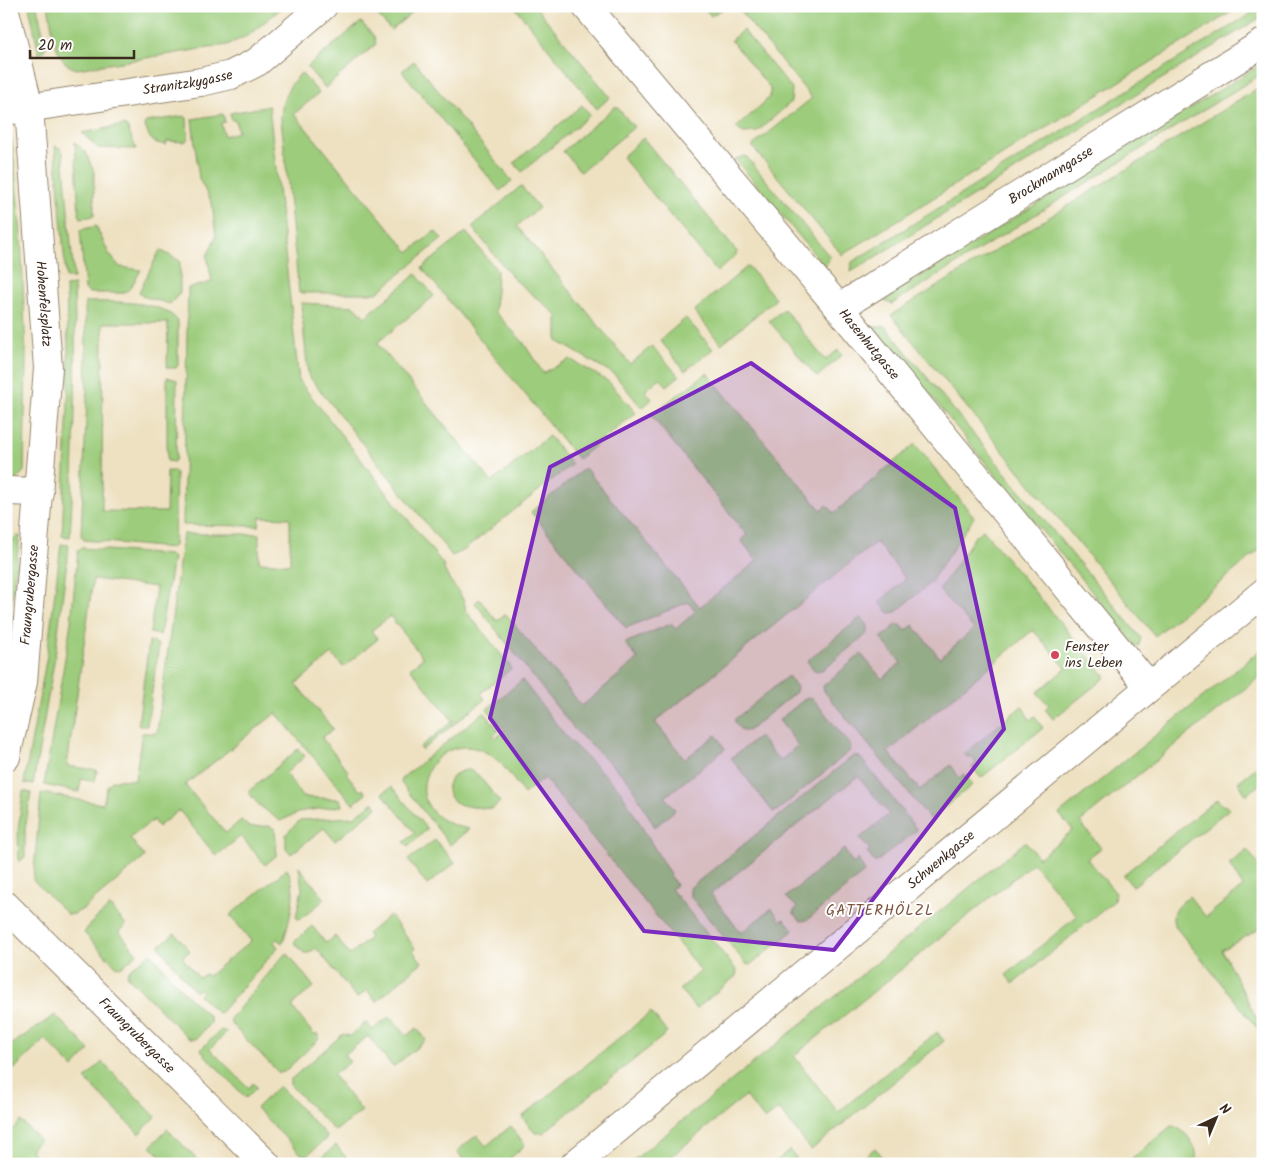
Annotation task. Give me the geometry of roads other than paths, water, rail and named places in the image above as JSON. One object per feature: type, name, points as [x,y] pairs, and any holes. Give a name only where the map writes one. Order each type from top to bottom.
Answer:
[{"type":"street","name":"Stranitzkygasse","points":[[18,109],[201,82],[231,75],[257,62],[324,6]]},
{"type":"street","name":"Hasenhutgasse","points":[[586,6],[839,308],[1148,687]]},
{"type":"street","name":"Hohenfelsplatz","points":[[6,15],[48,368],[38,492]]},
{"type":"street","name":"Brockmanngasse","points":[[839,308],[1263,43]]},
{"type":"street","points":[[6,491],[38,492]]},
{"type":"street","name":"Fraungrubergasse","points":[[6,758],[23,682],[38,492]]},
{"type":"street","name":"Schwenkgasse","points":[[575,1164],[1263,593]]},
{"type":"street","name":"Fraungrubergasse","points":[[6,906],[266,1164]]},
{"type":"place","name":"Fenster ins Leben","points":[[1055,655]]},
{"type":"district","name":"GATTERHÖLZL","points":[[880,911]]}]
